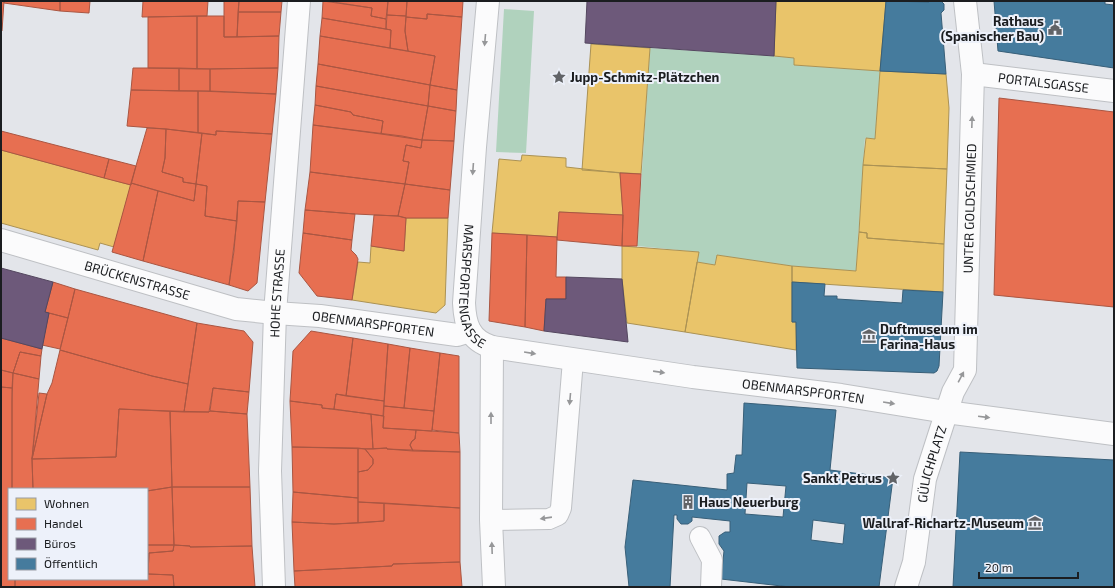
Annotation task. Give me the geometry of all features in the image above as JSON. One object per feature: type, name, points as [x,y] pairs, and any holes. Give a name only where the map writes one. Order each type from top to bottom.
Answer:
[{"type":"street","name":"HOHE STRASSE","points":[[274,587],[270,471],[275,313],[299,1]]},
{"type":"street","name":"MARSPFORTENGASSE","points":[[488,1],[475,147],[464,303],[465,315],[470,332],[484,344],[492,347],[491,520],[494,587]]},
{"type":"street","name":"UNTER GOLDSCHMIED","points":[[946,412],[953,392],[964,370],[973,74],[965,1]]},
{"type":"street","name":"PORTALSGASSE","points":[[973,74],[1114,91]]},
{"type":"street","name":"BRÜCKENSTRASSE","points":[[1,240],[236,309],[275,313]]},
{"type":"street","name":"OBENMARSPFORTEN","points":[[275,313],[320,316],[457,335],[470,332]]},
{"type":"street","name":"OBENMARSPFORTEN","points":[[492,347],[693,377],[841,395],[946,412],[1114,434]]},
{"type":"street","name":"GÜLICHPLATZ","points":[[906,587],[914,562],[925,479],[946,412]]},
{"type":"lane","points":[[491,520],[549,519],[558,515],[561,508],[573,360]]},
{"type":"lane","points":[[700,537],[712,560],[711,587]]},
{"type":"green space","points":[[504,9],[534,11],[526,153],[496,152]]},
{"type":"green space","points":[[650,48],[794,58],[794,65],[880,71],[875,139],[865,138],[856,271],[792,266],[717,255],[715,265],[697,262],[698,252],[637,246]]},
{"type":"building: Wohnen","points":[[776,1],[886,1],[880,71],[794,65],[794,58],[774,56]]},
{"type":"building: Wohnen","points":[[591,44],[650,48],[641,174],[582,170]]},
{"type":"building: Wohnen","points":[[880,71],[946,74],[949,108],[947,169],[863,165],[866,138],[875,139]]},
{"type":"building: Wohnen","points":[[1,150],[131,185],[114,247],[100,243],[98,250],[1,223]]},
{"type":"building: Wohnen","points":[[522,155],[566,158],[566,167],[620,173],[623,215],[559,212],[557,237],[492,233],[499,159],[521,161]]},
{"type":"building: Wohnen","points":[[863,165],[947,169],[944,244],[867,238],[867,233],[859,232]]},
{"type":"building: Wohnen","points":[[406,218],[448,218],[445,305],[436,313],[352,300],[358,262],[370,263],[371,246],[404,251]]},
{"type":"building: Wohnen","points":[[859,232],[867,233],[867,238],[944,244],[943,292],[792,282],[792,266],[856,271]]},
{"type":"building: Wohnen","points":[[622,246],[699,252],[685,332],[627,323],[622,279]]},
{"type":"building: Wohnen","points":[[717,255],[792,266],[792,322],[796,322],[796,350],[685,332],[697,262],[715,265]]},
{"type":"building: Handel","points":[[1,1],[4,1],[2,31],[1,31]]},
{"type":"building: Handel","points":[[4,1],[60,1],[60,11],[4,3]]},
{"type":"building: Handel","points":[[60,1],[90,1],[89,13],[60,11]]},
{"type":"building: Handel","points":[[143,1],[208,1],[207,16],[142,17]]},
{"type":"building: Handel","points":[[224,1],[239,1],[237,37],[224,37]]},
{"type":"building: Handel","points":[[239,1],[282,1],[281,12],[238,12]]},
{"type":"building: Handel","points":[[323,1],[372,8],[371,16],[386,19],[386,29],[322,18]]},
{"type":"building: Handel","points":[[327,1],[388,1],[386,19],[371,16],[372,8]]},
{"type":"building: Handel","points":[[388,1],[407,1],[406,16],[387,15]]},
{"type":"building: Handel","points":[[407,1],[463,1],[462,17],[427,14],[427,19],[406,17]]},
{"type":"building: Handel","points":[[238,12],[281,12],[279,36],[237,37]]},
{"type":"building: Handel","points":[[427,14],[462,17],[457,90],[430,85],[435,56],[408,51],[405,31],[406,17],[427,19]]},
{"type":"building: Handel","points":[[387,15],[406,16],[405,31],[408,51],[390,48],[391,30],[386,29]]},
{"type":"building: Handel","points":[[197,16],[224,16],[224,37],[279,36],[278,68],[197,69]]},
{"type":"building: Handel","points":[[197,16],[197,69],[148,68],[148,17]]},
{"type":"building: Handel","points":[[322,18],[391,30],[390,48],[320,36]]},
{"type":"building: Handel","points":[[320,36],[435,56],[430,85],[318,64]]},
{"type":"building: Handel","points":[[318,64],[430,85],[428,106],[316,86]]},
{"type":"building: Handel","points":[[133,68],[179,68],[179,91],[131,90]]},
{"type":"building: Handel","points":[[179,68],[210,69],[210,91],[179,91]]},
{"type":"building: Handel","points":[[278,68],[276,94],[210,91],[210,69]]},
{"type":"building: Handel","points":[[430,85],[457,90],[456,111],[428,106]]},
{"type":"building: Handel","points":[[316,86],[428,106],[422,140],[381,134],[383,121],[353,115],[351,112],[315,105]]},
{"type":"building: Handel","points":[[131,90],[198,91],[198,133],[127,126]]},
{"type":"building: Handel","points":[[198,91],[276,94],[272,134],[216,131],[216,135],[198,133]]},
{"type":"building: Handel","points":[[999,98],[1114,112],[1114,307],[994,295]]},
{"type":"building: Handel","points":[[315,105],[351,112],[353,115],[383,121],[381,134],[313,125]]},
{"type":"building: Handel","points":[[428,106],[456,111],[454,141],[422,140]]},
{"type":"building: Handel","points":[[313,125],[402,136],[422,140],[421,148],[406,145],[403,161],[409,162],[405,184],[310,172]]},
{"type":"building: Handel","points":[[147,128],[166,129],[165,158],[162,172],[183,178],[183,182],[196,184],[194,201],[131,183]]},
{"type":"building: Handel","points":[[166,129],[202,133],[196,184],[183,182],[183,178],[162,172],[165,158]]},
{"type":"building: Handel","points":[[1,131],[109,159],[104,178],[1,150]]},
{"type":"building: Handel","points":[[216,131],[272,134],[265,202],[238,201],[237,221],[205,216],[207,186],[196,184],[202,133],[216,135]]},
{"type":"building: Handel","points":[[422,140],[454,141],[450,190],[405,184],[409,162],[403,161],[406,145],[421,148]]},
{"type":"building: Handel","points":[[109,159],[136,166],[131,185],[104,178]]},
{"type":"building: Handel","points":[[310,172],[405,184],[398,216],[305,210]]},
{"type":"building: Handel","points":[[620,173],[641,174],[637,246],[622,246],[623,215]]},
{"type":"building: Handel","points":[[131,183],[158,191],[143,261],[112,252]]},
{"type":"building: Handel","points":[[196,184],[207,186],[205,216],[237,221],[229,285],[143,261],[158,191],[194,201]]},
{"type":"building: Handel","points":[[405,184],[450,190],[448,218],[406,218],[398,216]]},
{"type":"building: Handel","points":[[238,201],[265,202],[257,283],[248,291],[229,285],[234,251]]},
{"type":"building: Handel","points":[[305,210],[355,214],[352,240],[303,233]]},
{"type":"building: Handel","points":[[559,212],[623,215],[622,246],[557,240]]},
{"type":"building: Handel","points":[[374,215],[398,216],[406,218],[404,251],[371,246]]},
{"type":"building: Handel","points":[[303,233],[352,240],[351,250],[358,259],[352,300],[317,296],[299,273]]},
{"type":"building: Handel","points":[[492,233],[527,235],[525,327],[489,321]]},
{"type":"building: Handel","points":[[527,235],[557,237],[556,277],[566,277],[566,299],[546,299],[544,331],[525,327]]},
{"type":"building: Handel","points":[[53,282],[75,289],[68,318],[45,312]]},
{"type":"building: Handel","points":[[75,289],[197,323],[188,384],[152,376],[60,350]]},
{"type":"building: Handel","points":[[49,313],[68,318],[60,349],[42,345]]},
{"type":"building: Handel","points":[[197,323],[244,331],[253,342],[249,392],[213,388],[209,412],[184,412]]},
{"type":"building: Handel","points":[[311,331],[353,338],[346,396],[336,394],[334,409],[322,408],[322,405],[290,401],[293,351]]},
{"type":"building: Handel","points":[[1,338],[42,349],[41,356],[20,352],[13,373],[1,370]]},
{"type":"building: Handel","points":[[353,338],[388,344],[384,401],[346,396]]},
{"type":"building: Handel","points":[[388,344],[410,348],[404,408],[384,406]]},
{"type":"building: Handel","points":[[410,348],[440,353],[434,411],[404,408]]},
{"type":"building: Handel","points":[[60,350],[152,376],[188,384],[184,412],[119,409],[116,457],[32,459],[47,394],[52,383]]},
{"type":"building: Handel","points":[[20,352],[41,356],[39,379],[13,373]]},
{"type":"building: Handel","points":[[440,353],[459,356],[459,433],[432,430]]},
{"type":"building: Handel","points":[[1,370],[13,373],[12,388],[1,387]]},
{"type":"building: Handel","points":[[13,373],[39,379],[32,459],[33,488],[12,488]]},
{"type":"building: Handel","points":[[1,387],[12,388],[12,488],[8,488],[8,580],[15,580],[15,587],[1,587]]},
{"type":"building: Handel","points":[[213,388],[249,392],[247,414],[210,411]]},
{"type":"building: Handel","points":[[39,393],[47,394],[32,459]]},
{"type":"building: Handel","points":[[336,394],[384,401],[383,416],[334,409]]},
{"type":"building: Handel","points":[[290,401],[322,405],[322,408],[371,414],[373,449],[292,447]]},
{"type":"building: Handel","points":[[384,406],[434,411],[432,431],[383,428]]},
{"type":"building: Handel","points":[[119,409],[170,411],[172,487],[148,491],[148,488],[33,488],[32,459],[116,457]]},
{"type":"building: Handel","points":[[170,411],[210,411],[247,414],[250,487],[172,487]]},
{"type":"building: Handel","points":[[371,414],[384,416],[383,428],[416,430],[415,439],[410,445],[413,451],[387,448],[373,449]]},
{"type":"building: Handel","points":[[416,430],[459,433],[460,452],[413,451],[410,445],[415,439]]},
{"type":"building: Handel","points":[[292,447],[358,448],[358,498],[293,492]]},
{"type":"building: Handel","points":[[358,448],[365,449],[373,459],[373,464],[368,470],[358,472]]},
{"type":"building: Handel","points":[[387,448],[460,452],[460,508],[358,502],[358,472],[368,470],[373,464],[373,459],[365,449]]},
{"type":"building: Handel","points":[[172,487],[250,487],[252,546],[190,547],[174,545]]},
{"type":"building: Handel","points":[[172,487],[174,545],[148,545],[148,491]]},
{"type":"building: Handel","points":[[293,492],[358,498],[358,523],[334,524],[292,522]]},
{"type":"building: Handel","points":[[358,502],[384,503],[384,521],[358,523]]},
{"type":"building: Handel","points":[[384,503],[460,508],[460,562],[393,564],[392,566],[294,571],[292,522],[334,524],[384,521]]},
{"type":"building: Handel","points":[[148,545],[174,545],[173,551],[149,553],[148,574]]},
{"type":"building: Handel","points":[[174,545],[190,547],[252,546],[255,587],[174,587],[173,575],[148,574],[149,553],[173,551]]},
{"type":"building: Handel","points":[[460,562],[462,587],[295,587],[294,571],[392,566],[393,564]]},
{"type":"building: Handel","points":[[148,574],[173,575],[174,587],[15,587],[15,580],[148,580]]},
{"type":"building: Büros","points":[[587,1],[776,1],[774,56],[585,43]]},
{"type":"building: Büros","points":[[1,268],[53,282],[45,312],[49,313],[42,349],[1,338]]},
{"type":"building: Büros","points":[[566,277],[622,279],[628,342],[544,331],[546,299],[566,299]]},
{"type":"building: Öffentlich","points":[[886,1],[941,1],[944,4],[944,10],[941,13],[946,74],[880,71]]},
{"type":"building: Öffentlich","name":"Rathaus (Spanischer Bau)","points":[[994,1],[1105,1],[1105,4],[1114,5],[1114,68],[998,51]]},
{"type":"building: Öffentlich","name":"Duftmuseum im Farina-Haus","points":[[792,282],[825,284],[824,296],[837,296],[837,299],[902,303],[903,290],[943,292],[939,366],[937,371],[934,373],[797,368],[796,322],[792,322]]},
{"type":"building: Öffentlich","name":"Haus Neuerburg","points":[[744,403],[836,410],[830,470],[893,478],[879,587],[790,587],[721,579],[724,551],[719,544],[719,536],[725,532],[730,532],[730,521],[692,517],[692,521],[688,524],[681,524],[677,519],[677,515],[674,515],[670,587],[629,587],[625,547],[633,480],[727,490],[727,474],[734,473],[736,455],[742,455]],"holes":[[[747,483],[786,486],[783,517],[745,514]],[[813,520],[845,524],[843,544],[811,540]]]},
{"type":"building: Öffentlich","name":"Wallraf-Richartz-Museum","points":[[960,452],[1114,460],[1114,587],[953,587]]},
{"type":"place","name":"Rathaus (Spanischer Bau)","points":[[1055,28]]},
{"type":"place","name":"Jupp-Schmitz-Plätzchen","points":[[559,77]]},
{"type":"place","name":"Duftmuseum im Farina-Haus","points":[[869,336]]},
{"type":"place","name":"Sankt Petrus","points":[[893,478]]},
{"type":"place","name":"Haus Neuerburg","points":[[688,502]]},
{"type":"place","name":"Wallraf-Richartz-Museum","points":[[1035,523]]}]
